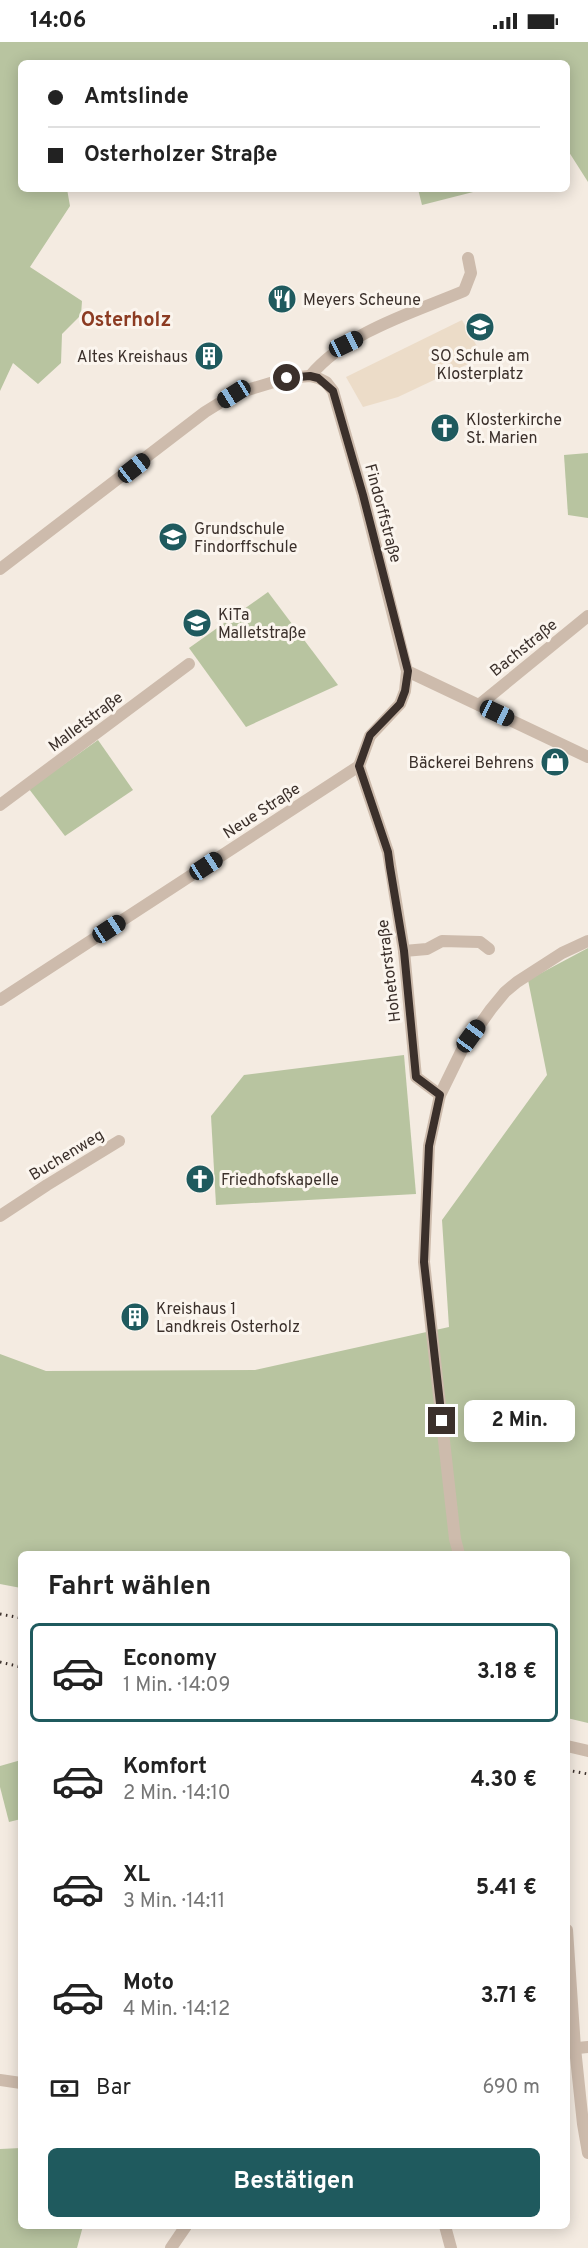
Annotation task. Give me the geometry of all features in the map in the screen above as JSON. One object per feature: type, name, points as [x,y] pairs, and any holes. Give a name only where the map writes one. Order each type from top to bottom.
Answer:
[{"type":"street","points":[[0,569],[205,412],[225,400],[240,392],[287,378],[310,376],[323,360],[346,344],[395,320],[464,291],[471,273],[468,258]]},
{"type":"street","name":"Findorffstraße","points":[[310,376],[326,382],[338,403],[408,671]]},
{"type":"street","name":"Bachstraße","points":[[479,705],[588,616]]},
{"type":"street","name":"Malletstraße","points":[[0,805],[189,664]]},
{"type":"street","points":[[359,766],[370,735],[400,704],[408,671],[588,757]]},
{"type":"street","name":"Hohetorstraße","points":[[359,766],[388,852],[404,951],[416,1077],[440,1095]]},
{"type":"street","name":"Neue Straße","points":[[0,1000],[359,766]]},
{"type":"street","points":[[404,951],[427,949],[442,941],[480,942],[489,950]]},
{"type":"street","points":[[458,1551],[424,1262],[429,1146],[440,1095],[462,1050],[505,992],[562,953],[588,941]]},
{"type":"street","name":"Buchenweg","points":[[0,1216],[119,1141]]},
{"type":"street","points":[[570,1747],[588,1751]]},
{"type":"street","points":[[570,2018],[571,2048],[588,2153]]},
{"type":"street","points":[[571,2048],[588,2047]]},
{"type":"street","points":[[0,2080],[18,2083]]},
{"type":"street","points":[[171,2248],[184,2229]]},
{"type":"street","points":[[446,2229],[451,2248]]},
{"type":"green space","points":[[0,42],[588,42],[588,182],[570,154],[570,60],[18,60],[18,192],[68,192],[70,206],[30,267],[82,301],[81,315],[62,334],[61,363],[38,384],[13,363],[0,391]]},
{"type":"green space","points":[[419,192],[473,192],[422,205]]},
{"type":"green space","points":[[588,453],[588,518],[568,515],[564,455]]},
{"type":"green space","points":[[268,592],[338,685],[246,727],[189,648]]},
{"type":"green space","points":[[98,740],[133,790],[65,836],[29,789]]},
{"type":"green space","points":[[588,948],[588,1723],[570,1719],[570,1551],[18,1551],[18,1587],[0,1584],[0,1354],[46,1371],[255,1370],[449,1327],[442,1220],[547,1075],[528,980]]},
{"type":"green space","points":[[404,1055],[416,1194],[216,1205],[211,1116],[244,1075]]},
{"type":"green space","points":[[18,1761],[18,1820],[9,1822],[0,1787],[0,1766]]},
{"type":"green space","points":[[18,2148],[18,2229],[82,2229],[77,2248],[0,2248],[0,2149]]},
{"type":"shaded area","points":[[462,320],[482,355],[398,397],[363,407],[346,377]]},
{"type":"railway","points":[[0,1614],[18,1617]]},
{"type":"railway","points":[[0,1662],[18,1666]]},
{"type":"railway","points":[[570,1771],[588,1774]]},
{"type":"place","name":"Meyers Scheune","points":[[282,299]]},
{"type":"place","name":"SO Schule am Klosterplatz","points":[[480,327]]},
{"type":"place","name":"Altes Kreishaus","points":[[209,356]]},
{"type":"place","name":"Klosterkirche St. Marien","points":[[445,428]]},
{"type":"place","name":"Grundschule Findorffschule","points":[[173,537]]},
{"type":"place","name":"KiTa Malletstraße","points":[[197,623]]},
{"type":"place","name":"Bäckerei Behrens","points":[[555,762]]},
{"type":"place","name":"Friedhofskapelle","points":[[200,1179]]},
{"type":"place","name":"Kreishaus 1 Landkreis Osterholz","points":[[135,1317]]},
{"type":"district","name":"Osterholz","points":[[126,319]]},
{"type":"route","points":[[287,378],[310,376],[318,378],[326,382],[338,403],[408,671],[400,704],[370,735],[359,766],[388,852],[409,989],[416,1077],[440,1095],[429,1146],[424,1262],[442,1421]]}]
